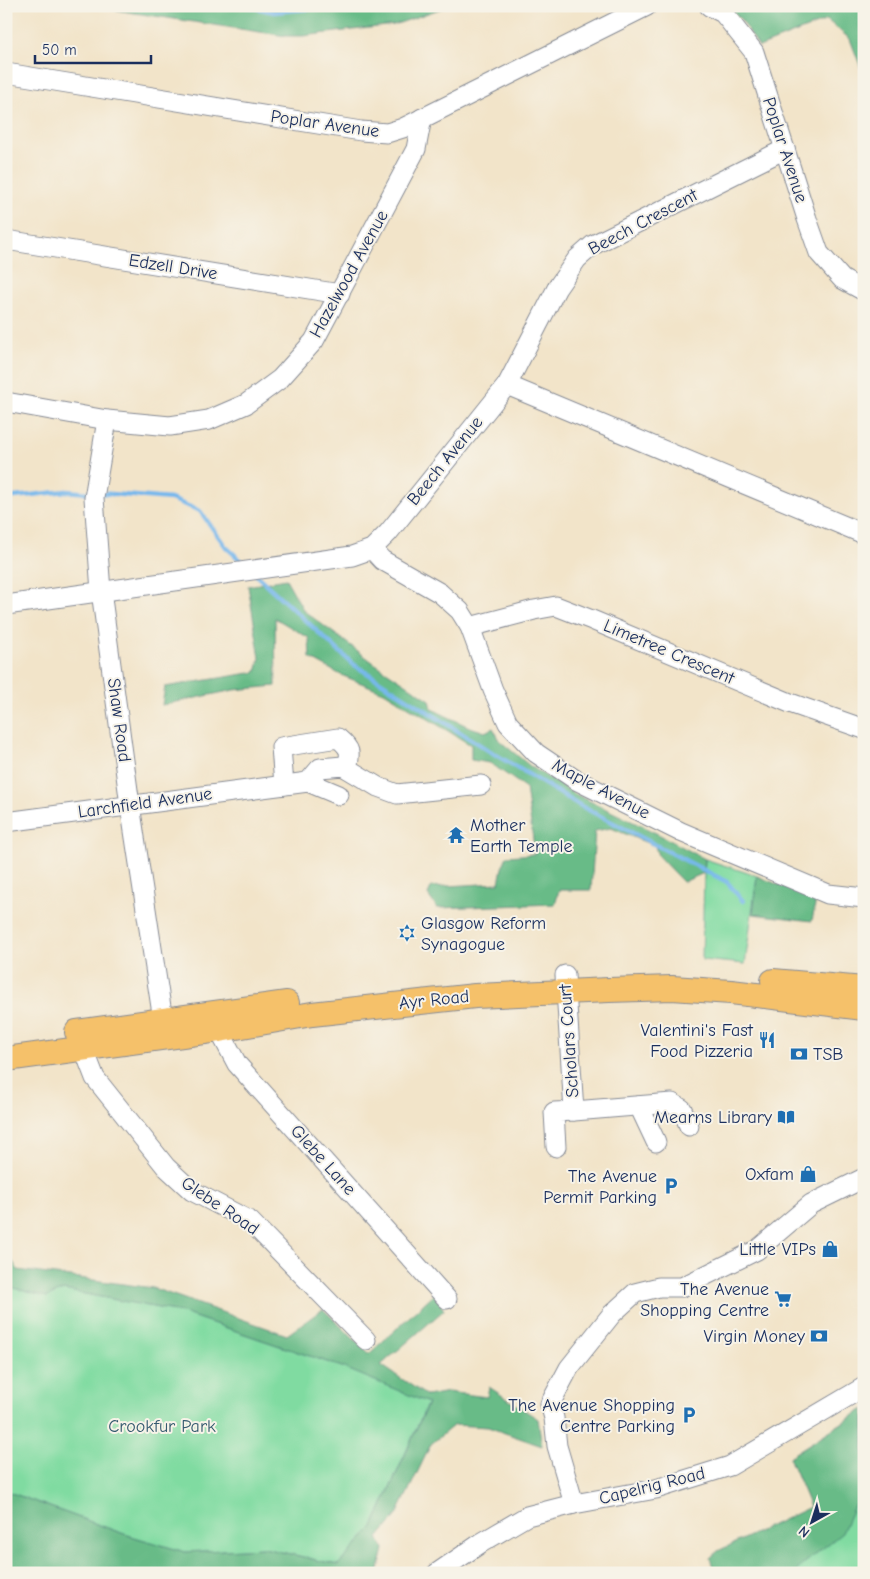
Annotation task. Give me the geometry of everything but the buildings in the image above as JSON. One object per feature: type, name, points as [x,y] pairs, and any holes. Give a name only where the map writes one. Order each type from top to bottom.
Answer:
[{"type":"main road","name":"Ayr Road","points":[[6,1043],[82,1039],[217,1021],[312,1014],[475,996],[566,983],[671,974],[747,978],[864,990]]},
{"type":"main road","name":"Ayr Road","points":[[566,983],[731,992],[864,1008]]},
{"type":"main road","name":"Ayr Road","points":[[6,1058],[82,1039]]},
{"type":"street","name":"Poplar Avenue","points":[[6,73],[360,131],[387,133],[403,128],[647,6]]},
{"type":"street","name":"Poplar Avenue","points":[[709,6],[723,13],[754,52],[819,253],[842,279],[864,290]]},
{"type":"street","name":"Hazelwood Avenue","points":[[6,402],[106,420],[170,426],[209,420],[246,404],[280,379],[314,341],[416,149],[422,118]]},
{"type":"street","name":"Beech Crescent","points":[[507,385],[557,288],[577,259],[593,245],[785,148]]},
{"type":"street","name":"Edzell Drive","points":[[6,240],[340,294]]},
{"type":"street","points":[[507,385],[864,534]]},
{"type":"street","name":"Beech Avenue","points":[[6,604],[352,556],[372,549],[388,533],[507,385]]},
{"type":"street","name":"Shaw Road","points":[[106,420],[94,498],[101,591],[130,805],[165,1028]]},
{"type":"street","name":"Maple Avenue","points":[[372,549],[382,560],[440,593],[460,611],[470,627],[493,690],[508,723],[536,753],[576,780],[682,832],[828,894],[864,898]]},
{"type":"street","name":"Limetree Crescent","points":[[470,627],[556,606],[790,703],[864,729]]},
{"type":"street","points":[[284,785],[281,747],[338,738],[348,746],[350,756],[347,768]]},
{"type":"street","points":[[339,795],[308,782],[320,768],[343,766],[378,786],[397,794],[481,784]]},
{"type":"street","name":"Larchfield Avenue","points":[[6,822],[308,782]]},
{"type":"street","name":"Scholars Court","points":[[556,1147],[554,1112],[574,1111],[566,983]]},
{"type":"street","name":"Glebe Lane","points":[[217,1021],[238,1064],[447,1299]]},
{"type":"street","name":"Glebe Road","points":[[82,1039],[95,1078],[166,1167],[192,1191],[250,1221],[366,1340]]},
{"type":"street","points":[[574,1111],[672,1103],[682,1109],[689,1126]]},
{"type":"street","points":[[639,1106],[656,1142]]},
{"type":"street","points":[[574,1504],[557,1446],[554,1418],[550,1404],[569,1368],[612,1314],[635,1293],[659,1287],[682,1287],[757,1250],[812,1204],[864,1180]]},
{"type":"street","name":"Capelrig Road","points":[[437,1573],[481,1543],[527,1516],[574,1504],[656,1488],[730,1466],[864,1387]]},
{"type":"green space","points":[[89,6],[448,6],[394,25],[303,36],[286,36]]},
{"type":"green space","points":[[728,6],[855,6],[864,15],[864,76],[850,39],[827,20],[759,47],[743,22]]},
{"type":"green space","points":[[286,579],[304,611],[374,663],[430,700],[432,709],[467,726],[485,732],[493,728],[501,742],[530,766],[575,794],[705,859],[704,873],[683,882],[658,856],[655,846],[611,828],[595,831],[591,890],[559,890],[555,904],[437,908],[428,895],[431,887],[499,883],[507,856],[535,854],[526,788],[490,763],[471,760],[471,745],[384,692],[341,675],[310,658],[309,638],[275,618],[276,686],[234,690],[162,705],[165,687],[256,672],[260,658],[248,586]]},
{"type":"green space","points":[[705,859],[757,876],[745,964],[702,960]]},
{"type":"green space","points":[[757,876],[816,900],[812,921],[753,914]]},
{"type":"green space","points":[[6,1251],[18,1270],[153,1288],[287,1335],[323,1309],[369,1354],[434,1294],[444,1310],[381,1365],[427,1396],[448,1392],[487,1397],[489,1387],[538,1419],[542,1446],[488,1427],[454,1425],[431,1444],[397,1515],[378,1538],[384,1549],[378,1573],[123,1573],[109,1569],[91,1573],[21,1573],[6,1569],[6,1491],[124,1534],[185,1552],[264,1548],[338,1565],[372,1529],[428,1403],[342,1367],[180,1312],[64,1290],[47,1297],[6,1286]]},
{"type":"green space","name":"Crookfur Park","points":[[6,1286],[47,1297],[64,1290],[180,1312],[342,1367],[428,1402],[372,1529],[338,1565],[264,1548],[185,1552],[124,1534],[6,1491]]},
{"type":"green space","points":[[864,1409],[864,1573],[721,1573],[822,1534],[789,1457]]},
{"type":"green space","points":[[864,1409],[864,1496],[854,1506],[842,1533],[802,1565],[795,1573],[715,1573],[710,1558],[718,1551],[810,1507],[789,1457]]},
{"type":"waterway","points":[[247,6],[274,12],[340,6]]},
{"type":"waterway","points":[[6,498],[66,491],[89,493]]},
{"type":"waterway","points":[[99,493],[171,499],[200,511],[226,547],[246,565]]},
{"type":"waterway","points":[[257,576],[353,664],[483,747],[581,806],[727,882],[743,901]]},
{"type":"place","name":"Mother Earth Temple","points":[[456,835]]},
{"type":"place","name":"Glasgow Reform Synagogue","points":[[407,933]]},
{"type":"place","name":"Valentini's Fast Food Pizzeria","points":[[767,1040]]},
{"type":"place","name":"TSB","points":[[799,1054]]},
{"type":"place","name":"Mearns Library","points":[[786,1117]]},
{"type":"place","name":"Oxfam","points":[[808,1174]]},
{"type":"place","name":"The Avenue Permit Parking","points":[[671,1186]]},
{"type":"place","name":"Little VIPs","points":[[830,1249]]},
{"type":"place","name":"The Avenue Shopping Centre","points":[[783,1299]]},
{"type":"place","name":"Virgin Money","points":[[819,1336]]},
{"type":"place","name":"The Avenue Shopping Centre Parking","points":[[689,1415]]}]
